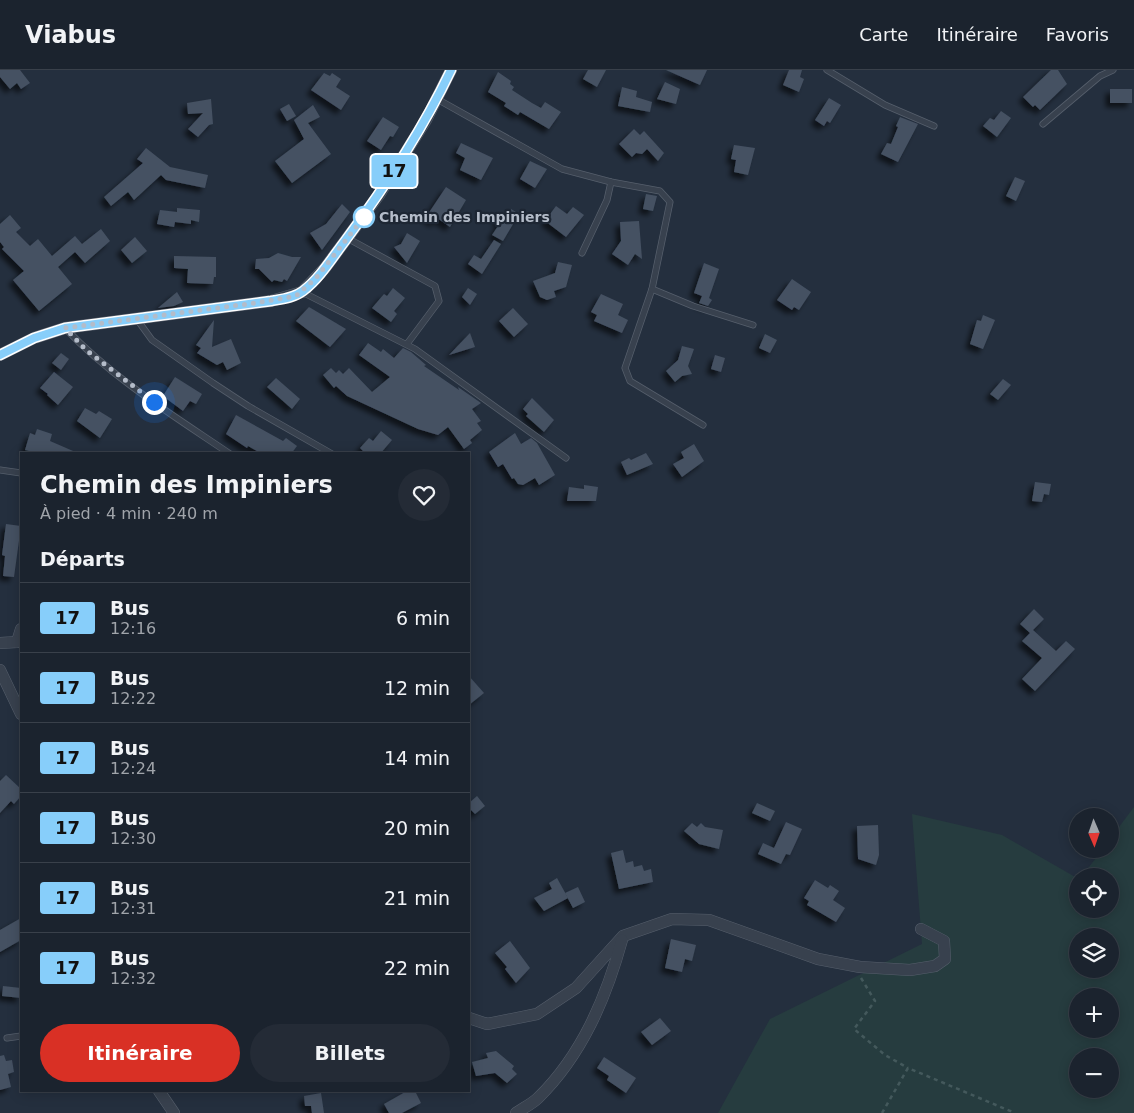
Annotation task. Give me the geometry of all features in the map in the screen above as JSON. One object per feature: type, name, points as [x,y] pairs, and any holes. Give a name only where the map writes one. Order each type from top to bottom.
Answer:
[{"type":"street","points":[[0,355],[34,338],[65,328],[271,301],[296,296],[316,278],[379,195],[437,99],[451,70]]},
{"type":"street","points":[[0,643],[19,645]]},
{"type":"street","points":[[0,670],[20,712]]},
{"type":"street","points":[[470,1018],[487,1024],[537,1014],[576,988],[623,936],[672,918],[696,918],[729,926],[818,959],[853,965],[910,970],[935,966],[945,959],[944,941],[921,929]]},
{"type":"street","points":[[516,1113],[538,1099],[580,1047],[609,986],[623,936]]},
{"type":"street","points":[[160,1092],[174,1113]]},
{"type":"lane","points":[[827,70],[885,105],[934,126]]},
{"type":"lane","points":[[1043,124],[1100,76],[1113,70]]},
{"type":"lane","points":[[437,99],[562,169],[611,182],[660,191],[670,202],[652,289],[624,368],[630,382],[703,425]]},
{"type":"lane","points":[[582,253],[607,200],[611,182]]},
{"type":"lane","points":[[347,238],[435,286],[439,300],[407,344]]},
{"type":"lane","points":[[652,289],[693,306],[753,325]]},
{"type":"lane","points":[[302,292],[407,344],[566,458]]},
{"type":"lane","points":[[136,318],[152,340],[213,383],[248,406],[328,452]]},
{"type":"lane","points":[[65,328],[86,350],[168,412],[227,452]]},
{"type":"lane","points":[[0,470],[20,472]]},
{"type":"lane","points":[[7,1038],[20,1036]]},
{"type":"path","points":[[853,965],[875,1001],[854,1029],[884,1054],[908,1068],[1015,1113]]},
{"type":"path","points":[[882,1113],[908,1068]]},
{"type":"green space","points":[[1134,807],[1134,1113],[718,1113],[770,1019],[922,944],[912,814],[1002,835],[1069,873],[1069,918],[1119,918],[1119,868],[1088,868],[1096,858],[1119,858],[1119,827]]},
{"type":"building","points":[[0,70],[20,70],[30,83],[21,89],[17,83],[10,89],[0,77]]},
{"type":"building","points":[[588,70],[606,70],[597,87],[583,79]]},
{"type":"building","points":[[666,70],[707,70],[700,85]]},
{"type":"building","points":[[789,70],[802,70],[800,77],[804,79],[799,92],[783,85]]},
{"type":"building","points":[[1051,70],[1058,70],[1067,84],[1040,110],[1035,105],[1033,107],[1023,97]]},
{"type":"building","points":[[498,72],[511,81],[510,84],[514,87],[512,90],[532,103],[541,108],[545,102],[561,112],[549,129],[520,112],[518,115],[504,106],[506,103],[488,92]]},
{"type":"building","points":[[324,73],[330,76],[332,73],[341,79],[336,87],[350,96],[341,110],[311,90]]},
{"type":"building","points":[[665,82],[680,89],[676,104],[657,99]]},
{"type":"building","points":[[622,87],[637,91],[636,97],[652,102],[650,112],[618,106]]},
{"type":"building","points":[[1110,89],[1132,89],[1132,103],[1110,103]]},
{"type":"building","points":[[829,98],[841,105],[830,123],[827,121],[824,126],[815,120]]},
{"type":"building","points":[[211,99],[213,124],[209,125],[198,137],[188,129],[203,113],[188,114],[187,103]]},
{"type":"building","points":[[289,104],[296,116],[287,121],[280,109]]},
{"type":"building","points":[[313,105],[320,117],[308,123],[331,154],[292,183],[275,161],[304,139],[294,120]]},
{"type":"building","points":[[1001,111],[1011,118],[997,137],[983,126],[990,118],[994,120]]},
{"type":"building","points":[[383,117],[399,127],[393,137],[390,136],[381,150],[367,141]]},
{"type":"building","points":[[900,117],[918,124],[898,162],[881,154],[887,143],[891,144]]},
{"type":"building","points":[[634,129],[640,135],[644,131],[664,153],[658,161],[647,149],[642,154],[636,153],[632,157],[619,144]]},
{"type":"building","points":[[461,143],[493,158],[481,180],[460,170],[465,158],[456,153]]},
{"type":"building","points":[[734,145],[755,148],[748,175],[734,172],[736,160],[731,159]]},
{"type":"building","points":[[146,148],[170,167],[208,175],[205,188],[166,180],[161,175],[134,200],[128,192],[111,206],[104,197],[143,163],[137,159]]},
{"type":"building","points":[[530,161],[547,169],[535,188],[520,179]]},
{"type":"building","points":[[1015,177],[1025,181],[1016,201],[1006,196]]},
{"type":"building","points":[[446,187],[466,200],[450,227],[437,218],[435,223],[426,217]]},
{"type":"building","points":[[646,194],[657,196],[653,211],[643,209]]},
{"type":"building","points":[[342,204],[350,212],[322,250],[310,233],[326,224]]},
{"type":"building","points":[[556,206],[567,214],[573,207],[584,215],[566,237],[545,221]]},
{"type":"building","points":[[177,208],[200,210],[199,222],[191,220],[191,224],[175,222],[174,227],[157,224],[160,210],[177,212]]},
{"type":"building","points":[[511,209],[519,214],[503,241],[492,235],[500,223],[496,220],[502,212],[507,215]]},
{"type":"building","points":[[10,215],[21,228],[16,232],[30,246],[38,239],[52,256],[75,236],[82,244],[101,229],[110,241],[85,263],[75,252],[58,267],[72,284],[39,311],[13,280],[24,271],[2,249],[4,247],[0,242],[0,224]]},
{"type":"building","points":[[639,221],[642,259],[635,254],[628,265],[612,254],[621,241],[620,222]]},
{"type":"building","points":[[407,233],[420,241],[407,263],[394,247],[401,244]]},
{"type":"building","points":[[135,237],[147,251],[132,263],[121,250]]},
{"type":"building","points":[[494,240],[501,244],[482,274],[468,264],[474,255],[481,259]]},
{"type":"building","points":[[278,253],[292,257],[301,257],[287,281],[284,279],[282,282],[274,280],[272,282],[259,269],[255,269],[256,259],[269,258]]},
{"type":"building","points":[[174,256],[216,257],[216,277],[214,277],[213,284],[187,283],[188,269],[174,268]]},
{"type":"building","points":[[558,262],[572,265],[566,287],[554,291],[556,297],[547,300],[540,297],[533,281],[555,273]]},
{"type":"building","points":[[704,263],[719,269],[709,298],[712,300],[708,306],[699,303],[702,296],[694,293]]},
{"type":"building","points":[[792,279],[811,292],[799,310],[794,307],[792,310],[777,300]]},
{"type":"building","points":[[393,288],[405,298],[394,311],[397,314],[391,322],[372,308],[384,294],[387,296]]},
{"type":"building","points":[[468,288],[477,294],[470,305],[462,297]]},
{"type":"building","points":[[177,292],[183,302],[174,306],[158,308]]},
{"type":"building","points":[[601,294],[623,304],[618,315],[628,320],[622,333],[594,321],[597,315],[591,312]]},
{"type":"building","points":[[309,307],[346,329],[330,347],[296,321]]},
{"type":"building","points":[[513,308],[528,324],[514,337],[499,321]]},
{"type":"building","points":[[983,315],[995,320],[983,349],[970,344],[977,320],[981,321]]},
{"type":"building","points":[[214,320],[212,347],[231,339],[241,363],[227,370],[223,362],[217,365],[197,353],[201,348],[196,345]]},
{"type":"building","points":[[470,333],[475,347],[449,355]]},
{"type":"building","points":[[765,334],[777,340],[770,353],[759,348]]},
{"type":"building","points":[[368,343],[381,352],[383,349],[394,358],[403,348],[411,352],[426,365],[424,366],[481,403],[472,409],[481,421],[477,423],[482,430],[470,440],[472,443],[464,449],[448,427],[438,435],[418,429],[347,396],[336,386],[334,388],[323,375],[331,368],[336,373],[339,370],[343,374],[349,368],[372,392],[390,377],[359,355]]},
{"type":"building","points":[[682,346],[694,349],[688,366],[692,374],[682,376],[675,382],[666,371],[678,360]]},
{"type":"building","points":[[61,353],[69,359],[61,370],[52,363]]},
{"type":"building","points":[[715,355],[725,358],[721,372],[711,369]]},
{"type":"building","points":[[54,372],[73,387],[58,405],[40,388]]},
{"type":"building","points":[[175,377],[202,394],[196,404],[190,401],[183,411],[163,396]]},
{"type":"building","points":[[276,378],[300,399],[292,409],[267,387]]},
{"type":"building","points":[[1003,379],[1011,385],[998,400],[990,394]]},
{"type":"building","points":[[532,398],[554,420],[544,432],[526,416],[528,414],[523,409]]},
{"type":"building","points":[[85,408],[96,414],[99,411],[112,419],[100,438],[77,421]]},
{"type":"building","points":[[236,415],[283,441],[286,438],[297,446],[292,452],[258,452],[248,446],[247,448],[226,434]]},
{"type":"building","points":[[37,429],[52,434],[50,441],[75,452],[29,452],[25,450],[30,433],[35,435]]},
{"type":"building","points":[[381,431],[392,440],[382,452],[364,452],[360,448],[369,438],[373,441]]},
{"type":"building","points":[[515,433],[521,444],[531,438],[537,443],[555,475],[539,485],[535,478],[523,485],[518,484],[514,478],[512,479],[503,464],[498,467],[489,452]]},
{"type":"building","points":[[694,444],[704,461],[682,477],[673,464],[684,458],[681,452]]},
{"type":"building","points":[[646,453],[653,464],[627,475],[621,462],[629,458],[631,460]]},
{"type":"building","points":[[1035,482],[1051,484],[1049,495],[1044,494],[1042,502],[1032,501]]},
{"type":"building","points":[[584,485],[598,487],[596,501],[567,501],[569,487],[584,489]]},
{"type":"building","points":[[6,524],[20,526],[14,577],[3,576],[5,556],[2,555]]},
{"type":"building","points":[[1034,609],[1044,619],[1033,630],[1056,651],[1066,641],[1075,649],[1035,691],[1022,679],[1042,658],[1022,641],[1030,633],[1020,624]]},
{"type":"building","points":[[470,677],[484,693],[470,704]]},
{"type":"building","points":[[6,775],[20,788],[20,797],[14,804],[11,801],[0,813],[0,781]]},
{"type":"building","points":[[477,796],[485,806],[475,814],[470,809],[470,802]]},
{"type":"building","points":[[757,803],[775,811],[770,821],[752,813]]},
{"type":"building","points":[[786,822],[802,829],[790,855],[786,854],[781,864],[758,854],[763,843],[774,848]]},
{"type":"building","points":[[692,823],[697,827],[701,823],[705,827],[723,830],[719,849],[699,844],[684,831]]},
{"type":"building","points":[[878,825],[879,855],[876,865],[858,859],[857,826]]},
{"type":"building","points":[[623,850],[626,863],[633,861],[634,867],[642,865],[644,871],[651,869],[653,882],[619,889],[611,853]]},
{"type":"building","points":[[557,878],[568,898],[544,911],[534,898],[552,889],[549,883]]},
{"type":"building","points":[[815,880],[828,888],[830,885],[839,891],[833,900],[845,908],[836,922],[807,905],[809,901],[804,898]]},
{"type":"building","points":[[578,887],[585,902],[573,908],[565,893]]},
{"type":"building","points":[[20,919],[20,941],[0,952],[0,930]]},
{"type":"building","points":[[671,939],[696,945],[692,961],[685,959],[682,972],[665,968]]},
{"type":"building","points":[[510,941],[530,968],[516,983],[505,969],[507,967],[495,953]]},
{"type":"building","points":[[3,986],[20,988],[20,998],[2,996]]},
{"type":"building","points":[[660,1018],[671,1031],[652,1045],[641,1032]]},
{"type":"building","points":[[496,1051],[514,1066],[512,1069],[517,1074],[507,1083],[495,1073],[476,1076],[472,1062],[488,1058],[486,1053]]},
{"type":"building","points":[[4,1055],[6,1061],[12,1060],[14,1072],[8,1074],[11,1087],[0,1090],[0,1056]]},
{"type":"building","points":[[604,1057],[636,1078],[626,1093],[607,1080],[609,1076],[597,1068]]},
{"type":"building","points":[[405,1092],[416,1092],[421,1103],[402,1113],[389,1113],[384,1104]]},
{"type":"building","points":[[321,1093],[324,1113],[312,1113],[311,1106],[305,1106],[304,1096]]},
{"type":"bus line","name":"17","points":[[0,355],[34,338],[65,328],[207,310],[296,296],[310,285],[325,268],[364,217],[426,120],[451,70]]},
{"type":"place","name":"Chemin des Impiniers","points":[[364,217]]},
{"type":"route","points":[[154,402],[86,350],[65,328],[207,310],[296,296],[310,285],[364,217]]}]
